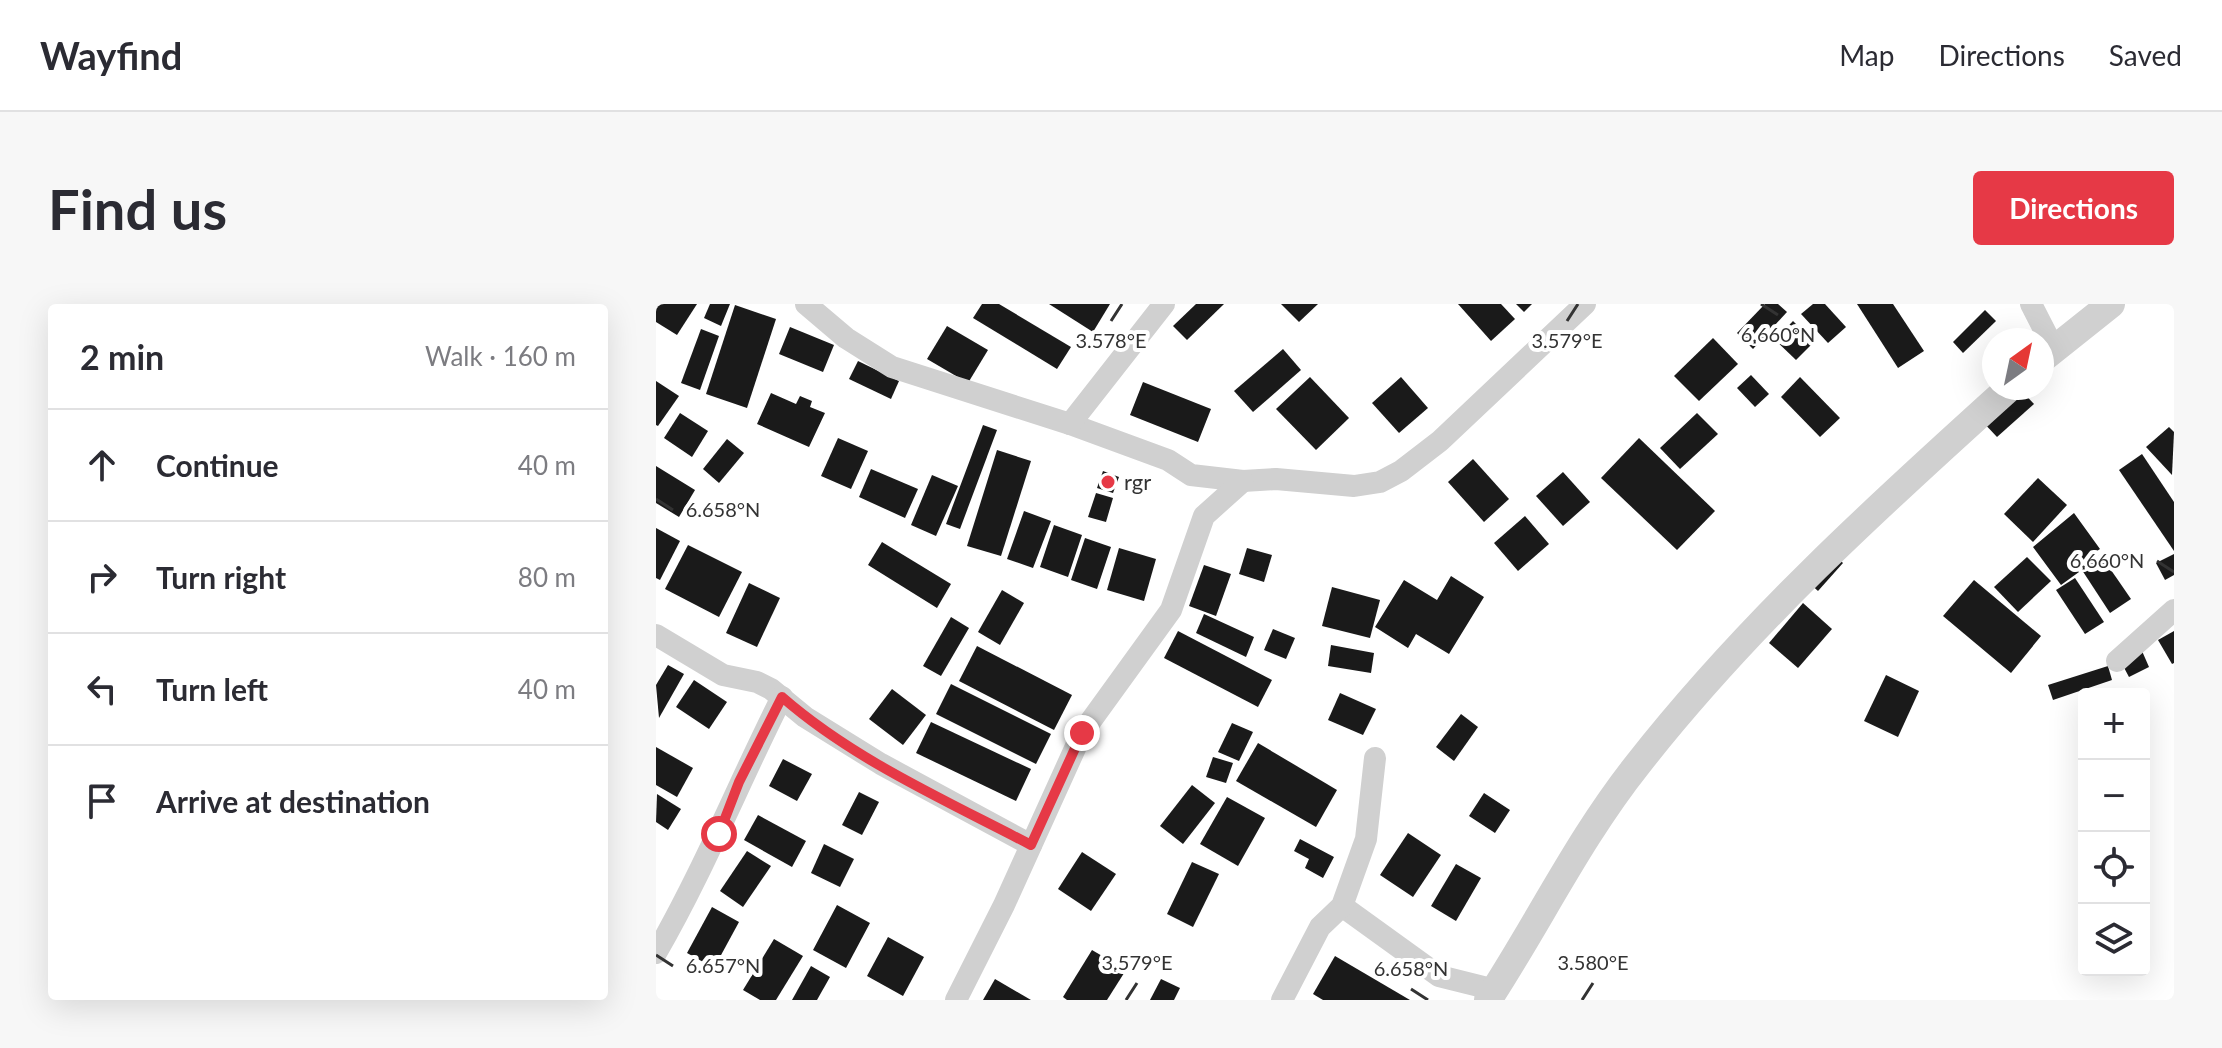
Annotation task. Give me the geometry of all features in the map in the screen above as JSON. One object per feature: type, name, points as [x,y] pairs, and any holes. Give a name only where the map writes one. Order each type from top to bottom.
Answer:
[{"type":"street","points":[[806,304],[846,338],[892,367],[1070,424],[1168,460],[1191,475],[1243,481],[1276,479],[1354,486],[1380,482],[1401,471],[1440,441],[1585,304]]},
{"type":"street","points":[[1070,424],[1164,304]]},
{"type":"street","points":[[2031,304],[2039,328]]},
{"type":"street","points":[[2054,349],[2111,304]]},
{"type":"street","points":[[1342,906],[1439,976],[1492,995],[1576,850],[1637,764],[1842,541],[1996,400]]},
{"type":"street","points":[[1191,475],[1204,516]]},
{"type":"street","points":[[956,1000],[1082,733],[1128,665],[1157,635],[1171,610],[1204,516],[1243,481]]},
{"type":"street","points":[[2117,661],[2174,610]]},
{"type":"street","points":[[656,635],[723,675],[757,682],[782,697],[805,717],[881,764],[1031,845]]},
{"type":"street","points":[[656,953],[705,862],[739,782],[782,697]]},
{"type":"street","points":[[1282,1000],[1320,927],[1342,906],[1366,839],[1373,798],[1375,758]]},
{"type":"street","points":[[1439,976],[1452,1000]]},
{"type":"building","points":[[656,304],[697,304],[677,335],[656,322]]},
{"type":"building","points":[[710,304],[730,304],[721,326],[704,318]]},
{"type":"building","points":[[982,304],[999,304],[1071,347],[1057,369],[973,318]]},
{"type":"building","points":[[1049,304],[1110,304],[1093,332]]},
{"type":"building","points":[[1196,304],[1224,304],[1187,340],[1173,326]]},
{"type":"building","points":[[1281,304],[1318,304],[1299,322]]},
{"type":"building","points":[[1458,304],[1501,304],[1515,319],[1491,341]]},
{"type":"building","points":[[1516,304],[1532,304],[1524,312]]},
{"type":"building","points":[[1765,304],[1778,304],[1787,312],[1753,349],[1737,333]]},
{"type":"building","points":[[1813,304],[1825,304],[1846,327],[1828,343],[1801,314]]},
{"type":"building","points":[[1857,304],[1893,304],[1924,351],[1898,368]]},
{"type":"building","points":[[735,305],[776,319],[747,408],[706,394]]},
{"type":"building","points":[[1985,310],[1996,321],[1989,328],[1982,328],[1982,335],[1963,353],[1953,342]]},
{"type":"building","points":[[1793,321],[1814,342],[1796,360],[1775,340]]},
{"type":"building","points":[[947,326],[988,350],[968,383],[927,359]]},
{"type":"building","points":[[790,327],[834,345],[823,372],[779,354]]},
{"type":"building","points":[[701,329],[719,336],[700,390],[681,383]]},
{"type":"building","points":[[1713,338],[1738,364],[1699,401],[1674,376]]},
{"type":"building","points":[[1283,349],[1301,370],[1253,412],[1234,391]]},
{"type":"building","points":[[858,361],[899,381],[891,399],[849,379]]},
{"type":"building","points":[[1751,375],[1769,394],[1755,407],[1737,388]]},
{"type":"building","points":[[1310,377],[1349,418],[1316,450],[1276,409]]},
{"type":"building","points":[[1401,377],[1428,408],[1399,433],[1372,403]]},
{"type":"building","points":[[1800,377],[1840,418],[1820,437],[1781,397]]},
{"type":"building","points":[[656,381],[679,396],[658,426],[656,425]]},
{"type":"building","points":[[1143,382],[1211,409],[1198,442],[1130,415]]},
{"type":"building","points":[[771,393],[796,404],[800,396],[812,401],[810,407],[825,413],[809,447],[757,424]]},
{"type":"building","points":[[2005,400],[2030,400],[2034,404],[1997,437],[1981,420]]},
{"type":"building","points":[[680,413],[708,431],[692,457],[664,438]]},
{"type":"building","points":[[1697,413],[1718,434],[1680,469],[1660,448]]},
{"type":"building","points":[[983,425],[997,430],[960,529],[946,524]]},
{"type":"building","points":[[2169,427],[2174,432],[2172,475],[2146,447]]},
{"type":"building","points":[[838,438],[868,451],[851,489],[821,476]]},
{"type":"building","points":[[1639,438],[1715,511],[1677,550],[1601,478]]},
{"type":"building","points":[[727,439],[744,453],[719,483],[703,469]]},
{"type":"building","points":[[997,450],[1031,461],[1001,556],[967,546]]},
{"type":"building","points":[[2142,454],[2174,502],[2174,551],[2119,470]]},
{"type":"building","points":[[1473,459],[1509,499],[1484,522],[1448,482]]},
{"type":"building","points":[[656,466],[695,490],[679,517],[656,503]]},
{"type":"building","points":[[871,469],[918,489],[905,518],[859,497]]},
{"type":"building","name":"rgr","points":[[1103,471],[1119,477],[1113,493],[1097,488]]},
{"type":"building","points":[[1563,472],[1590,502],[1563,526],[1536,496]]},
{"type":"building","points":[[932,475],[958,486],[936,536],[911,525]]},
{"type":"building","points":[[2038,478],[2067,505],[2033,542],[2004,514]]},
{"type":"building","points":[[1096,493],[1113,498],[1106,522],[1088,517]]},
{"type":"building","points":[[1024,511],[1051,521],[1033,568],[1007,559]]},
{"type":"building","points":[[2074,513],[2100,549],[2082,561],[2079,557],[2072,563],[2079,572],[2061,585],[2033,547]]},
{"type":"building","points":[[1525,516],[1549,544],[1518,571],[1494,543]]},
{"type":"building","points":[[1054,525],[1082,535],[1068,577],[1040,567]]},
{"type":"building","points":[[656,528],[680,541],[660,580],[656,578]]},
{"type":"building","points":[[1085,538],[1111,547],[1097,589],[1071,580]]},
{"type":"building","points":[[882,542],[951,584],[937,608],[868,565]]},
{"type":"building","points":[[688,545],[742,572],[719,617],[665,589]]},
{"type":"building","points":[[1119,548],[1156,559],[1144,601],[1107,590]]},
{"type":"building","points":[[1247,548],[1272,555],[1264,582],[1239,574]]},
{"type":"building","points":[[1832,553],[1843,563],[1818,591],[1807,581]]},
{"type":"building","points":[[2100,554],[2131,599],[2110,613],[2080,567]]},
{"type":"building","points":[[2174,554],[2174,575],[2165,580],[2156,563]]},
{"type":"building","points":[[2027,557],[2051,581],[2018,612],[1994,587]]},
{"type":"building","points":[[1204,565],[1231,574],[1216,616],[1189,606]]},
{"type":"building","points":[[1451,576],[1484,597],[1449,654],[1416,634],[1408,648],[1375,627],[1404,580],[1437,600]]},
{"type":"building","points":[[2075,578],[2104,622],[2085,634],[2056,590]]},
{"type":"building","points":[[1974,580],[2041,636],[2011,673],[1943,616]]},
{"type":"building","points":[[749,583],[780,598],[757,647],[726,633]]},
{"type":"building","points":[[1332,587],[1380,600],[1370,638],[1322,626]]},
{"type":"building","points":[[1002,590],[1024,603],[1000,645],[978,632]]},
{"type":"building","points":[[1803,603],[1832,629],[1798,668],[1769,643]]},
{"type":"building","points":[[1204,614],[1254,637],[1246,657],[1196,633]]},
{"type":"building","points":[[951,617],[969,628],[941,676],[923,666]]},
{"type":"building","points":[[1273,629],[1295,638],[1286,659],[1264,650]]},
{"type":"building","points":[[1178,631],[1272,680],[1258,707],[1164,658]]},
{"type":"building","points":[[2174,631],[2174,663],[2172,664],[2158,640]]},
{"type":"building","points":[[1331,645],[1374,653],[1371,673],[1328,666]]},
{"type":"building","points":[[977,646],[1072,695],[1054,730],[959,681]]},
{"type":"building","points":[[2142,651],[2149,667],[2129,677],[2121,662]]},
{"type":"building","points":[[668,665],[684,674],[659,718],[656,685]]},
{"type":"building","points":[[2108,666],[2112,680],[2078,688],[2078,692],[2053,700],[2048,685]]},
{"type":"building","points":[[1886,675],[1919,691],[1898,737],[1864,721]]},
{"type":"building","points":[[694,680],[727,702],[709,729],[676,707]]},
{"type":"building","points":[[951,684],[1051,734],[1036,764],[936,714]]},
{"type":"building","points":[[892,689],[926,715],[903,745],[869,719]]},
{"type":"building","points":[[1340,693],[1376,709],[1363,735],[1328,720]]},
{"type":"building","points":[[1461,714],[1478,727],[1454,761],[1436,747]]},
{"type":"building","points":[[931,722],[1031,769],[1016,801],[916,753]]},
{"type":"building","points":[[1232,723],[1253,732],[1239,761],[1218,752]]},
{"type":"building","points":[[1258,743],[1337,790],[1316,827],[1236,781]]},
{"type":"building","points":[[656,747],[693,768],[677,797],[656,785]]},
{"type":"building","points":[[1213,757],[1233,763],[1226,783],[1206,777]]},
{"type":"building","points":[[783,759],[812,774],[797,801],[769,786]]},
{"type":"building","points":[[1192,785],[1215,803],[1183,844],[1160,826]]},
{"type":"building","points":[[859,792],[879,802],[862,835],[842,825]]},
{"type":"building","points":[[1484,793],[1510,810],[1495,833],[1469,816]]},
{"type":"building","points":[[657,794],[681,809],[668,830],[656,822]]},
{"type":"building","points":[[1227,797],[1265,818],[1238,866],[1200,844]]},
{"type":"building","points":[[758,815],[806,841],[792,867],[744,840]]},
{"type":"building","points":[[1408,833],[1441,855],[1413,897],[1380,875]]},
{"type":"building","points":[[1300,839],[1334,857],[1323,878],[1305,868],[1309,859],[1294,851]]},
{"type":"building","points":[[824,844],[854,859],[840,887],[811,873]]},
{"type":"building","points":[[747,851],[771,866],[743,907],[720,891]]},
{"type":"building","points":[[1082,852],[1116,874],[1091,911],[1058,889]]},
{"type":"building","points":[[1192,862],[1219,874],[1193,927],[1167,914]]},
{"type":"building","points":[[1456,864],[1481,878],[1456,921],[1431,906]]},
{"type":"building","points":[[837,905],[870,923],[846,968],[813,950]]},
{"type":"building","points":[[712,907],[739,922],[714,968],[687,953]]},
{"type":"building","points":[[888,937],[924,957],[903,996],[867,976]]},
{"type":"building","points":[[774,939],[803,956],[776,1000],[760,1000],[743,990]]},
{"type":"building","points":[[1092,950],[1126,970],[1107,1000],[1067,1000],[1063,997]]},
{"type":"building","points":[[1335,956],[1410,1000],[1323,1000],[1313,994]]},
{"type":"building","points":[[811,966],[830,977],[817,1000],[792,1000]]},
{"type":"building","points":[[995,979],[1031,1000],[983,1000]]},
{"type":"building","points":[[1161,979],[1180,988],[1174,1000],[1150,1000]]},
{"type":"place","name":"rgr","points":[[1108,482]]},
{"type":"route","points":[[719,834],[739,782],[782,697],[805,717],[881,764],[1031,845],[1082,733]]}]
